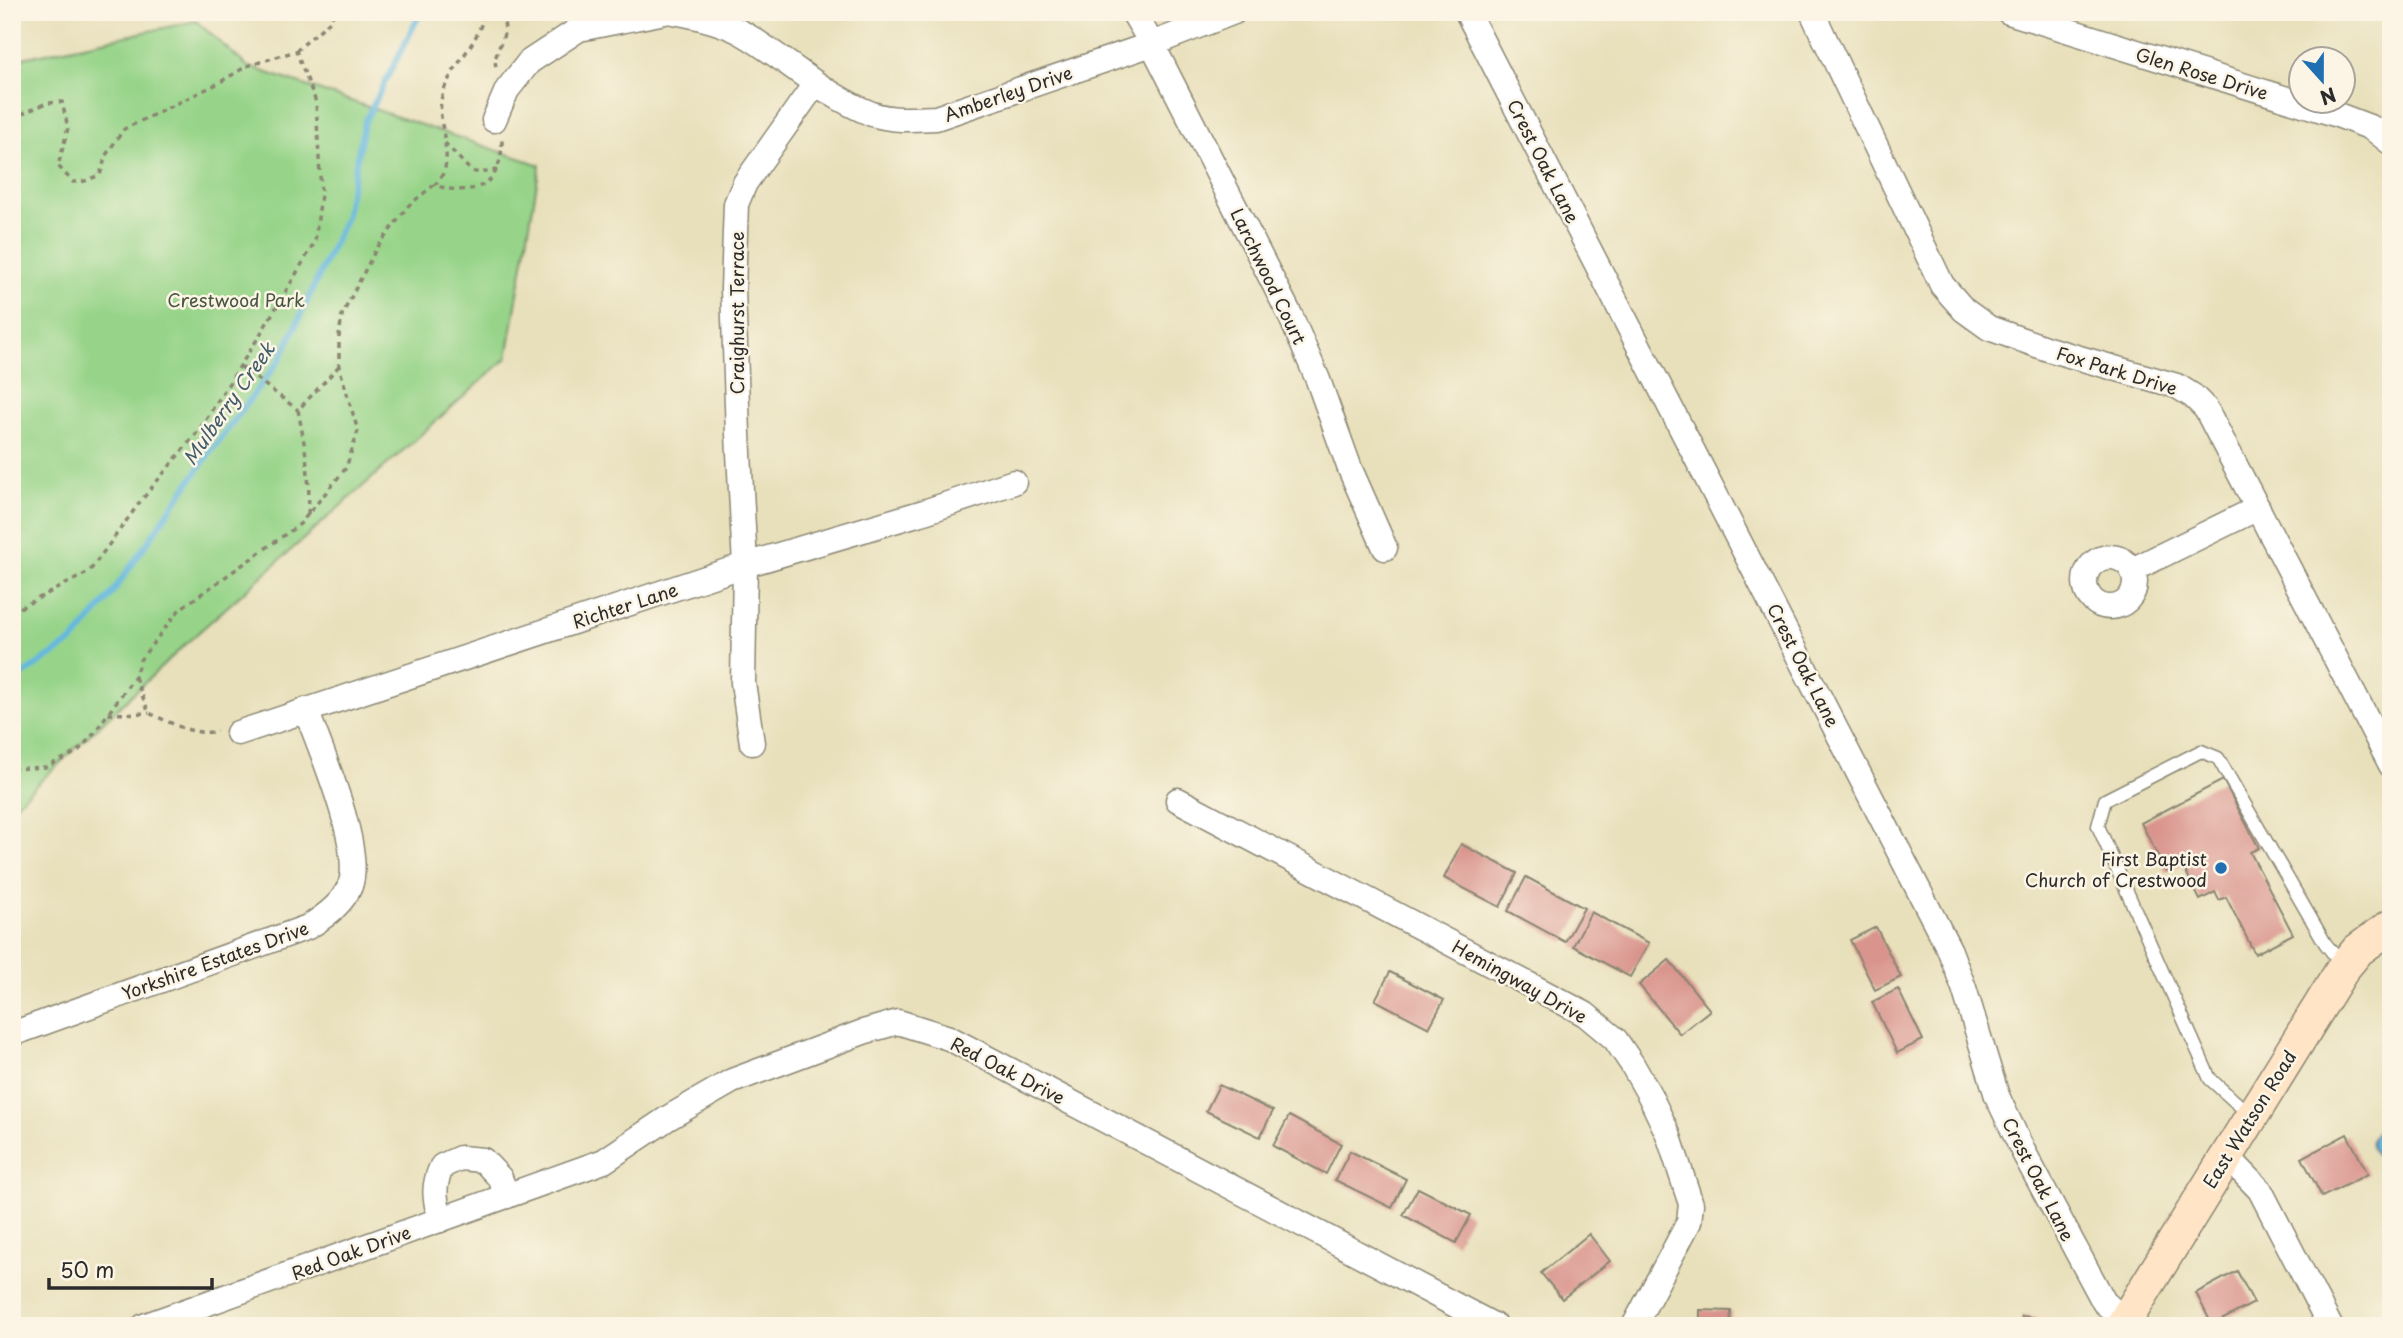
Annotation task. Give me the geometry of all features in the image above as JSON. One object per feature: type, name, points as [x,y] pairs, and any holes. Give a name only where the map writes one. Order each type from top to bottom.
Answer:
[{"type":"street","points":[[494,120],[507,90],[529,62],[579,29],[665,12]]},
{"type":"street","name":"Amberley Drive","points":[[673,12],[696,16],[743,33],[815,84],[873,114],[904,120],[936,118],[1152,44],[1234,12]]},
{"type":"street","name":"Larchwood Court","points":[[1133,12],[1152,44],[1291,317],[1318,380],[1350,469],[1385,548]]},
{"type":"street","name":"Crest Oak Lane","points":[[1467,12],[1950,951],[1997,1096],[2023,1151],[2104,1301],[2123,1324]]},
{"type":"street","name":"Fox Park Drive","points":[[1812,12],[1942,285],[1964,310],[1989,328],[2048,349],[2177,386],[2193,396],[2206,409],[2391,765]]},
{"type":"street","name":"Glen Rose Drive","points":[[2009,12],[2335,114],[2372,128],[2391,143]]},
{"type":"street","name":"Craighurst Terrace","points":[[751,743],[743,683],[745,565],[733,289],[736,204],[750,176],[815,84]]},
{"type":"street","name":"Richter Lane","points":[[238,733],[745,565],[924,512],[1014,482]]},
{"type":"street","points":[[2132,570],[2259,508]]},
{"type":"street","name":"Yorkshire Estates Drive","points":[[12,1034],[308,927],[322,919],[343,898],[351,885],[352,856],[345,820],[306,710]]},
{"type":"street","name":"Hemingway Drive","points":[[1178,800],[1585,1014],[1615,1039],[1638,1075],[1668,1134],[1690,1204],[1689,1222],[1634,1326]]},
{"type":"street","name":"East Watson Road","points":[[2123,1324],[2344,967],[2358,950],[2391,926]]},
{"type":"street","name":"Red Oak Drive","points":[[144,1326],[604,1161],[668,1118],[732,1081],[863,1032],[898,1022],[949,1038],[1495,1326]]},
{"type":"street","points":[[2226,1155],[2260,1190],[2330,1326]]},
{"type":"street","points":[[440,1220],[435,1198],[435,1181],[442,1166],[460,1158],[483,1160],[500,1178],[507,1196]]},
{"type":"lane","points":[[2251,1115],[2210,1079],[2098,825],[2105,800],[2202,751],[2218,758],[2325,943],[2344,967]]},
{"type":"path","points":[[12,118],[47,103],[62,102],[68,128],[58,166],[73,182],[86,181],[100,175],[106,155],[124,129],[217,84],[247,66],[296,51],[330,21],[335,12]]},
{"type":"path","points":[[12,769],[47,767],[77,752],[108,714],[135,676],[140,660],[180,609],[308,516],[346,468],[358,431],[339,366],[338,336],[342,315],[376,249],[409,205],[442,180],[446,163],[441,105],[447,81],[481,27],[484,12]]},
{"type":"path","points":[[496,12],[505,22],[505,29],[503,41],[495,55],[495,64],[507,90]]},
{"type":"path","points":[[12,612],[89,572],[140,502],[199,430],[315,242],[321,194],[316,102],[296,51]]},
{"type":"path","points":[[434,186],[465,191],[484,186],[497,170],[503,141],[494,120]]},
{"type":"path","points":[[445,143],[471,170],[480,173],[497,170]]},
{"type":"path","points":[[240,366],[298,411],[308,457],[308,516]]},
{"type":"path","points":[[298,411],[339,366]]},
{"type":"path","points":[[135,676],[149,713]]},
{"type":"path","points":[[108,714],[149,713],[207,734],[232,727],[238,733]]},
{"type":"green space","name":"Crestwood Park","points":[[196,21],[247,66],[540,165],[507,358],[191,639],[12,808],[12,47],[18,59]]},
{"type":"water","points":[[2391,1126],[2391,1161],[2377,1157],[2372,1147],[2374,1135]]},
{"type":"building","name":"First Baptist Church of Crestwood","points":[[2223,780],[2259,848],[2250,852],[2293,934],[2255,954],[2226,897],[2219,900],[2215,892],[2200,900],[2182,864],[2166,872],[2141,823]]},
{"type":"building","points":[[1461,844],[1517,873],[1500,907],[1444,878]]},
{"type":"building","points":[[1526,877],[1584,908],[1565,942],[1508,911]]},
{"type":"building","points":[[1591,912],[1649,943],[1630,977],[1573,946]]},
{"type":"building","points":[[1876,927],[1901,977],[1875,990],[1850,940]]},
{"type":"building","points":[[1669,960],[1710,1010],[1680,1034],[1639,985]]},
{"type":"building","points":[[1390,972],[1444,1000],[1429,1028],[1375,1000]]},
{"type":"building","points":[[1898,989],[1923,1040],[1897,1053],[1872,1002]]},
{"type":"building","points":[[1219,1085],[1273,1111],[1260,1137],[1206,1111]]},
{"type":"building","points":[[1289,1116],[1341,1144],[1326,1174],[1273,1146]]},
{"type":"building","points":[[2347,1134],[2368,1174],[2322,1197],[2302,1158]]},
{"type":"building","points":[[1350,1151],[1406,1179],[1392,1208],[1335,1180]]},
{"type":"building","points":[[1418,1188],[1471,1215],[1456,1243],[1403,1215]]},
{"type":"building","points":[[1589,1234],[1610,1261],[1562,1299],[1541,1273]]},
{"type":"building","points":[[2237,1271],[2254,1303],[2212,1325],[2196,1293]]},
{"type":"building","points":[[1700,1310],[1731,1311],[1730,1326],[1700,1326]]},
{"type":"building","points":[[2022,1316],[2050,1320],[2049,1326],[2020,1326]]},
{"type":"waterway","name":"Mulberry Creek","points":[[12,682],[74,640],[108,599],[209,454],[281,358],[345,219],[364,123],[421,12]]},
{"type":"place","name":"First Baptist Church of Crestwood","points":[[2221,868]]}]
